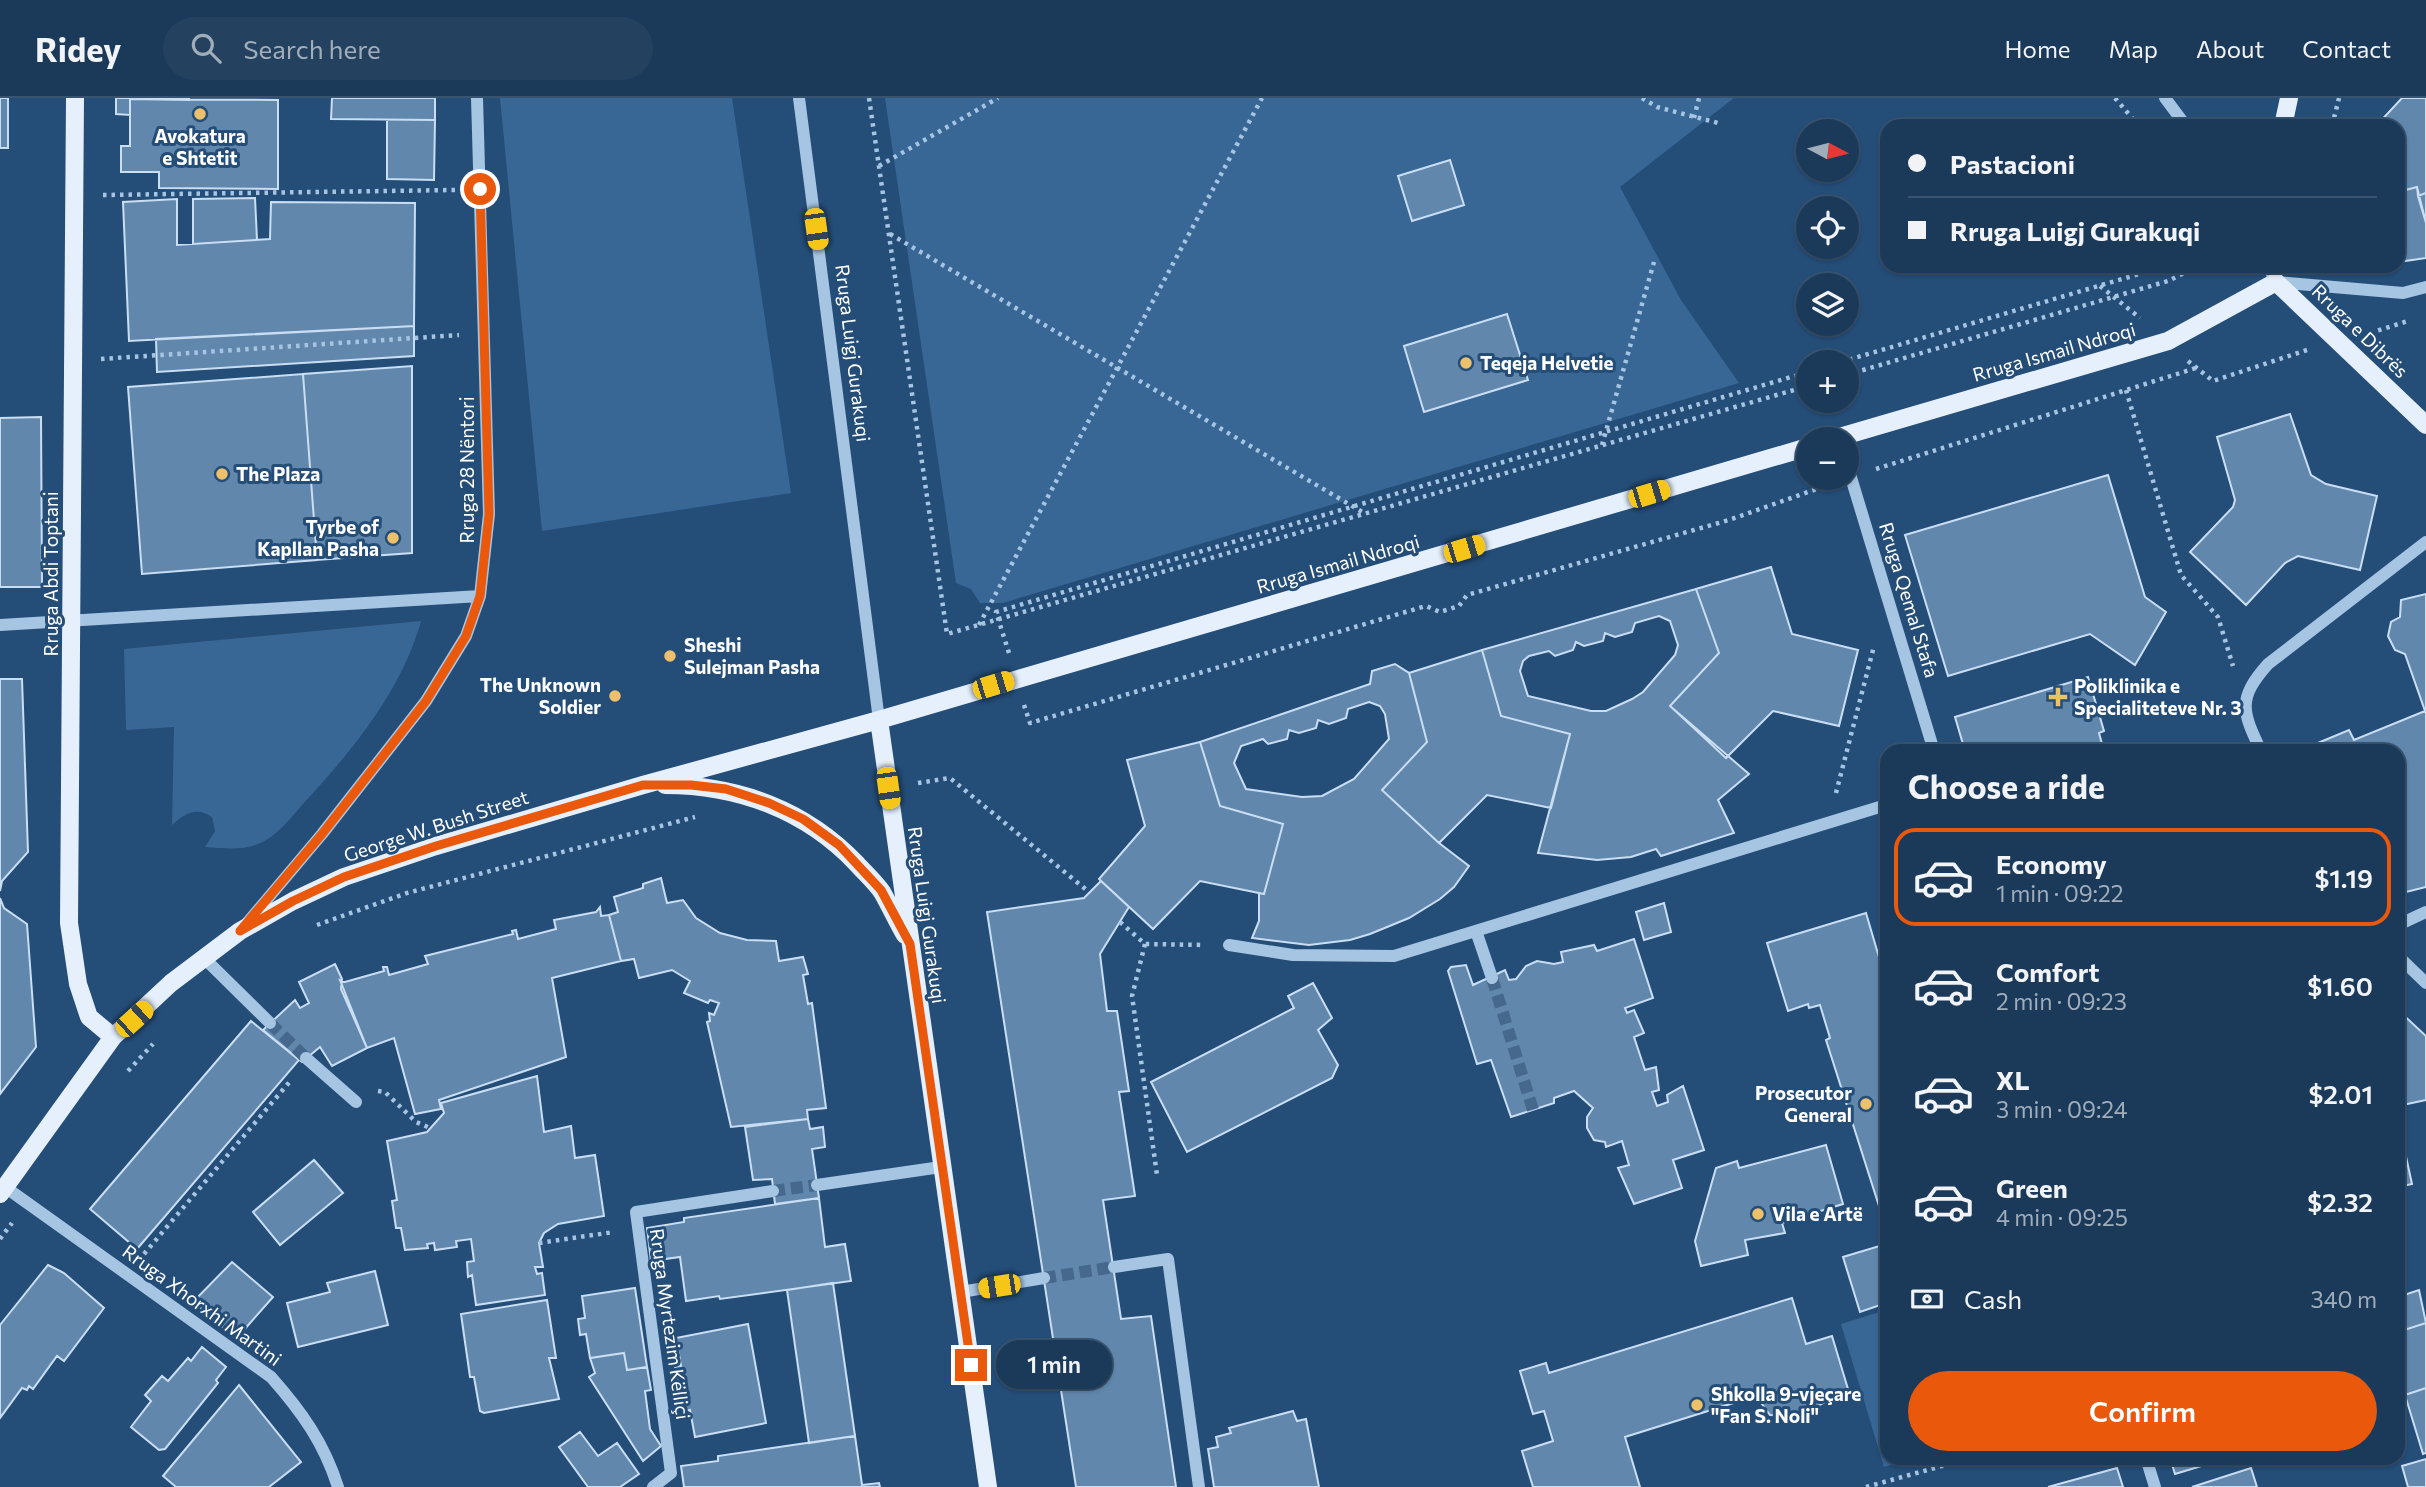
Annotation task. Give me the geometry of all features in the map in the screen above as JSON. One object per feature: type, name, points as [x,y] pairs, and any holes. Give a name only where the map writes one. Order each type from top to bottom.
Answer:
[{"type":"main road","name":"Rruga Abdi Toptani","points":[[75,98],[69,923],[78,984],[89,1017],[113,1037]]},
{"type":"main road","points":[[2285,119],[2290,98]]},
{"type":"main road","name":"Rruga Ismail Ndroqi","points":[[1859,432],[2168,341],[2270,273]]},
{"type":"main road","name":"Rruga e Dibrës","points":[[2275,273],[2426,425]]},
{"type":"main road","name":"Rruga Ismail Ndroqi","points":[[879,720],[1796,451]]},
{"type":"main road","name":"George W. Bush Street","points":[[3,1191],[113,1037],[171,983],[204,958],[240,931],[293,901],[344,877],[436,846],[879,720]]},
{"type":"main road","name":"Rruga Luigj Gurakuqi","points":[[879,720],[988,1487]]},
{"type":"main road","points":[[643,785],[726,789],[769,803],[803,819],[839,845],[881,890],[910,944]]},
{"type":"street","name":"Rruga 28 Nëntori","points":[[240,931],[322,834],[426,701],[466,636],[480,596],[489,514],[477,98]]},
{"type":"street","name":"Rruga Luigj Gurakuqi","points":[[799,98],[879,720]]},
{"type":"street","points":[[2165,98],[2181,119]]},
{"type":"street","points":[[2285,273],[2403,293],[2426,287]]},
{"type":"street","name":"Rruga Qemal Stafa","points":[[1855,490],[1932,744]]},
{"type":"street","points":[[2258,744],[2246,719],[2244,701],[2254,680],[2268,664],[2426,542]]},
{"type":"street","points":[[0,625],[480,596]]},
{"type":"street","points":[[1229,945],[1293,955],[1394,956],[1880,807]]},
{"type":"street","points":[[2405,922],[2426,912]]},
{"type":"street","points":[[1476,931],[1492,978]]},
{"type":"street","points":[[204,958],[270,1023]]},
{"type":"street","points":[[2405,963],[2426,983]]},
{"type":"street","points":[[309,1061],[356,1102]]},
{"type":"street","points":[[817,1185],[941,1167]]},
{"type":"street","name":"Rruga Xhorxhi Martini","points":[[3,1191],[28,1202],[271,1377],[309,1422],[327,1452],[338,1487]]},
{"type":"street","name":"Rruga Myrtezim Këlliçi","points":[[653,1487],[671,1473],[635,1212],[774,1191]]},
{"type":"street","points":[[1114,1267],[1168,1259],[1199,1487]]},
{"type":"street","points":[[961,1292],[1044,1278]]},
{"type":"street","points":[[2148,1465],[2155,1487]]},
{"type":"path","points":[[869,98],[947,634],[1796,389]]},
{"type":"path","points":[[879,166],[998,98]]},
{"type":"path","points":[[979,626],[1262,98]]},
{"type":"path","points":[[1642,98],[1657,107],[1722,124]]},
{"type":"path","points":[[1694,117],[1699,98]]},
{"type":"path","points":[[2115,98],[2133,119]]},
{"type":"path","points":[[2334,119],[2339,98]]},
{"type":"path","points":[[74,196],[480,189]]},
{"type":"path","points":[[890,234],[1364,514]]},
{"type":"path","points":[[1602,446],[1654,262]]},
{"type":"path","points":[[1859,357],[2142,273]]},
{"type":"path","points":[[1859,371],[2168,281],[2184,273]]},
{"type":"path","points":[[2213,382],[2284,356],[2414,319]]},
{"type":"path","points":[[74,361],[484,333]]},
{"type":"path","points":[[1859,474],[2196,368]]},
{"type":"path","points":[[996,612],[1796,376]]},
{"type":"path","points":[[2126,390],[2181,575],[2218,617],[2244,701]]},
{"type":"path","points":[[1030,723],[1426,606],[1440,612],[1459,606],[1466,595],[1729,520],[1814,490]]},
{"type":"path","points":[[1828,822],[1887,594]]},
{"type":"path","points":[[950,778],[1089,892]]},
{"type":"path","points":[[305,930],[407,893],[700,816]]},
{"type":"path","points":[[1120,922],[1145,944],[1229,945]]},
{"type":"path","points":[[1145,944],[1132,996],[1157,1175]]},
{"type":"path","points":[[118,1081],[155,1042]]},
{"type":"path","points":[[127,1275],[309,1061]]},
{"type":"path","points":[[403,1110],[416,1122],[430,1128]]},
{"type":"path","points":[[0,1239],[28,1202]]},
{"type":"path","points":[[539,1243],[604,1233]]},
{"type":"path","points":[[1866,1487],[1946,1465]]},
{"type":"shaded area","points":[[500,98],[732,98],[791,493],[542,531]]},
{"type":"shaded area","points":[[885,98],[1734,98],[1620,187],[1681,300],[1739,383],[1003,603],[980,603],[971,589],[956,583]]},
{"type":"shaded area","points":[[421,621],[401,672],[373,719],[339,763],[277,832],[252,846],[218,848],[205,847],[215,831],[212,817],[206,814],[190,813],[172,825],[174,727],[126,730],[124,649]]},
{"type":"shaded area","points":[[1880,1312],[1880,1454],[1841,1324]]},
{"type":"building","points":[[0,98],[8,98],[8,148],[0,148]]},
{"type":"building","points":[[116,98],[189,100],[130,99],[130,115],[116,114]]},
{"type":"building","points":[[332,98],[435,98],[435,120],[331,119]]},
{"type":"building","points":[[2402,98],[2426,98],[2426,193],[2418,196],[2417,187],[2405,190],[2405,119],[2382,119]]},
{"type":"building","points":[[130,99],[278,100],[278,189],[159,188],[159,172],[121,172],[121,146],[130,146]]},
{"type":"building","points":[[387,120],[435,120],[434,180],[387,179]]},
{"type":"building","points":[[1450,160],[1464,205],[1412,221],[1398,176]]},
{"type":"building","points":[[2417,187],[2426,223],[2426,258],[2405,261],[2405,190]]},
{"type":"building","points":[[2426,193],[2426,223],[2418,196]]},
{"type":"building","points":[[255,198],[257,240],[193,244],[193,199]]},
{"type":"building","points":[[177,199],[177,245],[270,239],[271,202],[415,203],[414,326],[129,341],[123,202]]},
{"type":"building","name":"Teqeja Helvetie","points":[[1507,314],[1528,380],[1424,412],[1404,346]]},
{"type":"building","points":[[414,326],[414,356],[157,372],[156,339]]},
{"type":"building","points":[[412,366],[412,553],[317,560],[303,374]]},
{"type":"building","name":"The Plaza","points":[[303,374],[317,560],[142,574],[128,387]]},
{"type":"building","points":[[2290,414],[2311,475],[2326,484],[2377,496],[2360,570],[2298,556],[2285,563],[2246,605],[2190,552],[2233,507],[2235,500],[2217,437]]},
{"type":"building","points":[[41,417],[42,587],[0,587],[0,418]]},
{"type":"building","points":[[2108,475],[2145,597],[2166,612],[2135,665],[2090,634],[1948,676],[1905,535]]},
{"type":"building","points":[[1771,567],[1792,634],[1858,650],[1839,726],[1773,711],[1726,758],[1670,706],[1719,653],[1696,589]]},
{"type":"building","points":[[1696,589],[1719,653],[1670,706],[1749,774],[1718,800],[1734,833],[1661,856],[1656,849],[1631,857],[1597,860],[1538,853],[1570,734],[1501,716],[1482,650]],"holes":[[[1659,616],[1670,621],[1678,645],[1675,655],[1643,692],[1632,699],[1606,711],[1591,711],[1528,696],[1520,671],[1523,661],[1529,656],[1549,651],[1555,656],[1573,650],[1576,642],[1584,646],[1603,641],[1605,633],[1615,637],[1632,632],[1635,623]]]},
{"type":"building","points":[[2426,594],[2426,887],[2405,892],[2405,744],[2315,744],[2349,730],[2354,740],[2425,711],[2405,654],[2395,650],[2388,636],[2391,622],[2400,617],[2401,600]]},
{"type":"building","points":[[1482,650],[1501,716],[1570,734],[1551,808],[1487,795],[1439,843],[1382,790],[1427,742],[1409,673]]},
{"type":"building","points":[[1395,664],[1409,673],[1427,742],[1382,790],[1439,843],[1469,866],[1454,887],[1440,899],[1409,918],[1370,934],[1350,940],[1309,945],[1252,938],[1259,921],[1259,893],[1264,894],[1283,824],[1220,806],[1200,742],[1370,684],[1372,671]],"holes":[[[1369,702],[1380,706],[1385,714],[1389,739],[1354,779],[1322,796],[1302,797],[1246,789],[1234,763],[1241,746],[1263,739],[1268,744],[1287,739],[1289,730],[1299,733],[1316,728],[1318,720],[1329,724],[1346,718],[1348,709]]]},
{"type":"building","name":"Poliklinika e Specialiteteve Nr. 3","points":[[2088,677],[2104,731],[2099,733],[2102,744],[1963,744],[1955,717]]},
{"type":"building","points":[[0,679],[22,679],[28,852],[2,881],[0,891]]},
{"type":"building","points":[[1200,742],[1220,806],[1283,824],[1264,894],[1200,881],[1153,929],[1099,879],[1145,826],[1127,760]]},
{"type":"building","points":[[661,878],[667,903],[683,900],[696,918],[720,933],[747,940],[776,941],[779,961],[803,957],[808,974],[803,975],[808,1004],[812,1003],[826,1108],[807,1110],[808,1119],[731,1127],[707,1022],[710,1021],[709,1013],[714,1015],[719,1003],[710,1000],[708,1003],[684,993],[690,981],[672,970],[639,978],[634,959],[621,961],[609,915],[618,912],[614,897],[643,888],[643,884]]},
{"type":"building","points":[[1101,881],[1129,907],[1100,954],[1107,1011],[1117,1011],[1129,1091],[1119,1092],[1135,1196],[1103,1200],[1121,1319],[1151,1316],[1176,1487],[1076,1487],[987,912],[1084,898]]},
{"type":"building","points":[[0,898],[4,908],[27,924],[36,1047],[0,1094]]},
{"type":"building","points":[[1664,903],[1671,932],[1644,940],[1636,912]]},
{"type":"building","points":[[600,907],[601,916],[609,915],[621,961],[552,978],[566,1057],[439,1100],[441,1109],[415,1114],[394,1038],[367,1048],[340,980],[345,982],[384,971],[383,967],[387,967],[389,975],[428,964],[425,956],[513,934],[512,931],[516,930],[518,939],[556,929],[554,920],[596,912]]},
{"type":"building","name":"Prosecutor General","points":[[1866,913],[1880,961],[1880,1209],[1826,1040],[1830,1038],[1820,1005],[1809,1008],[1808,1004],[1788,1011],[1767,943]]},
{"type":"building","points":[[1634,939],[1653,998],[1625,1008],[1627,1013],[1634,1010],[1644,1033],[1634,1037],[1645,1070],[1656,1067],[1659,1090],[1652,1092],[1657,1106],[1668,1102],[1667,1095],[1683,1086],[1704,1150],[1673,1160],[1682,1188],[1634,1204],[1618,1168],[1629,1165],[1622,1141],[1606,1147],[1605,1142],[1594,1140],[1587,1128],[1587,1117],[1593,1108],[1574,1091],[1554,1098],[1554,1103],[1511,1117],[1491,1060],[1477,1064],[1448,971],[1451,967],[1466,965],[1473,985],[1505,970],[1509,980],[1516,979],[1526,966],[1537,961],[1554,964],[1563,962],[1561,952],[1594,945],[1597,951]]},
{"type":"building","points":[[335,964],[342,979],[341,989],[367,1048],[332,1066],[320,1047],[302,1062],[263,1030],[295,1000],[300,1008],[309,1003],[299,982]]},
{"type":"building","points":[[1313,983],[1332,1018],[1318,1030],[1338,1065],[1332,1078],[1187,1152],[1151,1082],[1294,1008],[1288,996]]},
{"type":"building","points":[[2405,1016],[2426,1036],[2426,1100],[2405,1104]]},
{"type":"building","points":[[251,1021],[299,1060],[137,1249],[90,1209]]},
{"type":"building","points":[[537,1076],[544,1132],[571,1126],[575,1158],[595,1155],[604,1216],[558,1224],[544,1233],[539,1243],[543,1267],[535,1267],[537,1274],[542,1273],[545,1295],[476,1305],[472,1275],[468,1277],[467,1262],[474,1261],[471,1239],[456,1241],[457,1247],[435,1250],[434,1243],[427,1244],[428,1248],[405,1250],[401,1228],[396,1228],[392,1201],[397,1200],[387,1141],[427,1132],[444,1113],[441,1103]]},
{"type":"building","points":[[808,1119],[810,1129],[823,1127],[825,1147],[812,1149],[819,1198],[775,1204],[772,1179],[753,1180],[745,1127]]},
{"type":"building","name":"Vila e Artë","points":[[1826,1145],[1843,1204],[1782,1223],[1785,1233],[1745,1240],[1748,1255],[1701,1266],[1695,1241],[1716,1168],[1737,1161],[1739,1168]]},
{"type":"building","points":[[2405,1152],[2412,1184],[2405,1186]]},
{"type":"building","points":[[314,1160],[343,1193],[280,1245],[253,1212]]},
{"type":"building","points":[[819,1198],[825,1247],[845,1244],[851,1281],[720,1299],[719,1296],[686,1301],[680,1257],[651,1261],[647,1228],[684,1222],[684,1218]]},
{"type":"building","points":[[1880,1246],[1880,1305],[1860,1312],[1843,1257]]},
{"type":"building","points":[[232,1262],[273,1297],[236,1339],[193,1302]]},
{"type":"building","points":[[48,1265],[64,1273],[104,1308],[64,1361],[57,1356],[33,1389],[29,1386],[27,1390],[22,1388],[0,1418],[0,1325]]},
{"type":"building","points":[[375,1271],[388,1325],[298,1347],[287,1303],[330,1292],[327,1283]]},
{"type":"building","points":[[833,1283],[855,1436],[809,1443],[787,1290]]},
{"type":"building","points":[[635,1288],[647,1367],[627,1370],[624,1353],[590,1358],[586,1334],[580,1335],[578,1319],[585,1318],[582,1296]]},
{"type":"building","points":[[2419,1290],[2426,1323],[2405,1330],[2405,1295]]},
{"type":"building","points":[[1792,1298],[1806,1344],[1832,1336],[1848,1389],[1800,1416],[1770,1415],[1756,1396],[1625,1437],[1640,1487],[1533,1487],[1522,1451],[1553,1441],[1544,1411],[1533,1414],[1520,1371],[1546,1363],[1549,1373]]},
{"type":"building","points":[[547,1300],[556,1358],[549,1358],[559,1399],[484,1413],[480,1411],[474,1377],[470,1377],[461,1314]]},
{"type":"building","points":[[2426,1323],[2426,1388],[2405,1395],[2405,1330]]},
{"type":"building","points":[[748,1324],[766,1423],[695,1437],[690,1410],[684,1411],[679,1389],[675,1367],[681,1366],[676,1338]]},
{"type":"building","points":[[202,1347],[226,1367],[216,1380],[218,1383],[165,1449],[159,1450],[131,1427],[151,1401],[145,1395],[162,1376],[168,1381],[188,1358],[191,1361]]},
{"type":"building","points":[[624,1353],[627,1370],[647,1367],[651,1390],[645,1391],[650,1429],[661,1446],[643,1461],[589,1377],[595,1373],[590,1358]]},
{"type":"building","points":[[239,1385],[301,1462],[269,1487],[176,1487],[163,1476]]},
{"type":"building","points":[[2426,1388],[2426,1453],[2423,1454],[2405,1395]]},
{"type":"building","points":[[1293,1411],[1297,1421],[1306,1419],[1319,1487],[1214,1487],[1208,1449],[1218,1447],[1216,1437],[1231,1433],[1229,1428]]},
{"type":"building","points":[[580,1432],[598,1456],[617,1443],[639,1474],[620,1487],[588,1487],[559,1447]]},
{"type":"building","points":[[855,1436],[862,1485],[879,1483],[880,1487],[684,1487],[681,1466],[718,1461],[718,1456]]},
{"type":"building","points":[[2426,1459],[2426,1487],[2408,1487],[2402,1466]]},
{"type":"building","points":[[2172,1465],[2205,1465],[2175,1474]]},
{"type":"building","points":[[2117,1468],[2123,1487],[2048,1487]]},
{"type":"building","points":[[2251,1468],[2257,1487],[2192,1487]]},
{"type":"tunnel","points":[[1492,978],[1533,1110]]},
{"type":"tunnel","points":[[270,1023],[306,1058]]},
{"type":"tunnel","points":[[773,1191],[817,1185]]},
{"type":"tunnel","points":[[1044,1278],[1114,1267]]},
{"type":"place","name":"Avokatura e Shtetit","points":[[200,114]]},
{"type":"place","name":"Teqeja Helvetie","points":[[1466,363]]},
{"type":"place","name":"The Plaza","points":[[222,474]]},
{"type":"place","name":"Tyrbe of Kapllan Pasha","points":[[393,538]]},
{"type":"place","name":"Sheshi Sulejman Pasha","points":[[670,656]]},
{"type":"place","name":"The Unknown Soldier","points":[[615,696]]},
{"type":"place","name":"Poliklinika e Specialiteteve Nr. 3","points":[[2058,697]]},
{"type":"place","name":"Prosecutor General","points":[[1866,1104]]},
{"type":"place","name":"Vila e Artë","points":[[1758,1214]]},
{"type":"place","name":"Shkolla 9-vjeçare \"Fan S. Noli\"","points":[[1697,1405]]},
{"type":"route","points":[[480,189],[489,514],[480,596],[466,636],[426,701],[322,834],[240,931],[293,901],[344,877],[436,846],[643,785],[691,785],[726,789],[769,803],[803,819],[839,845],[881,890],[910,944],[971,1365]]}]
